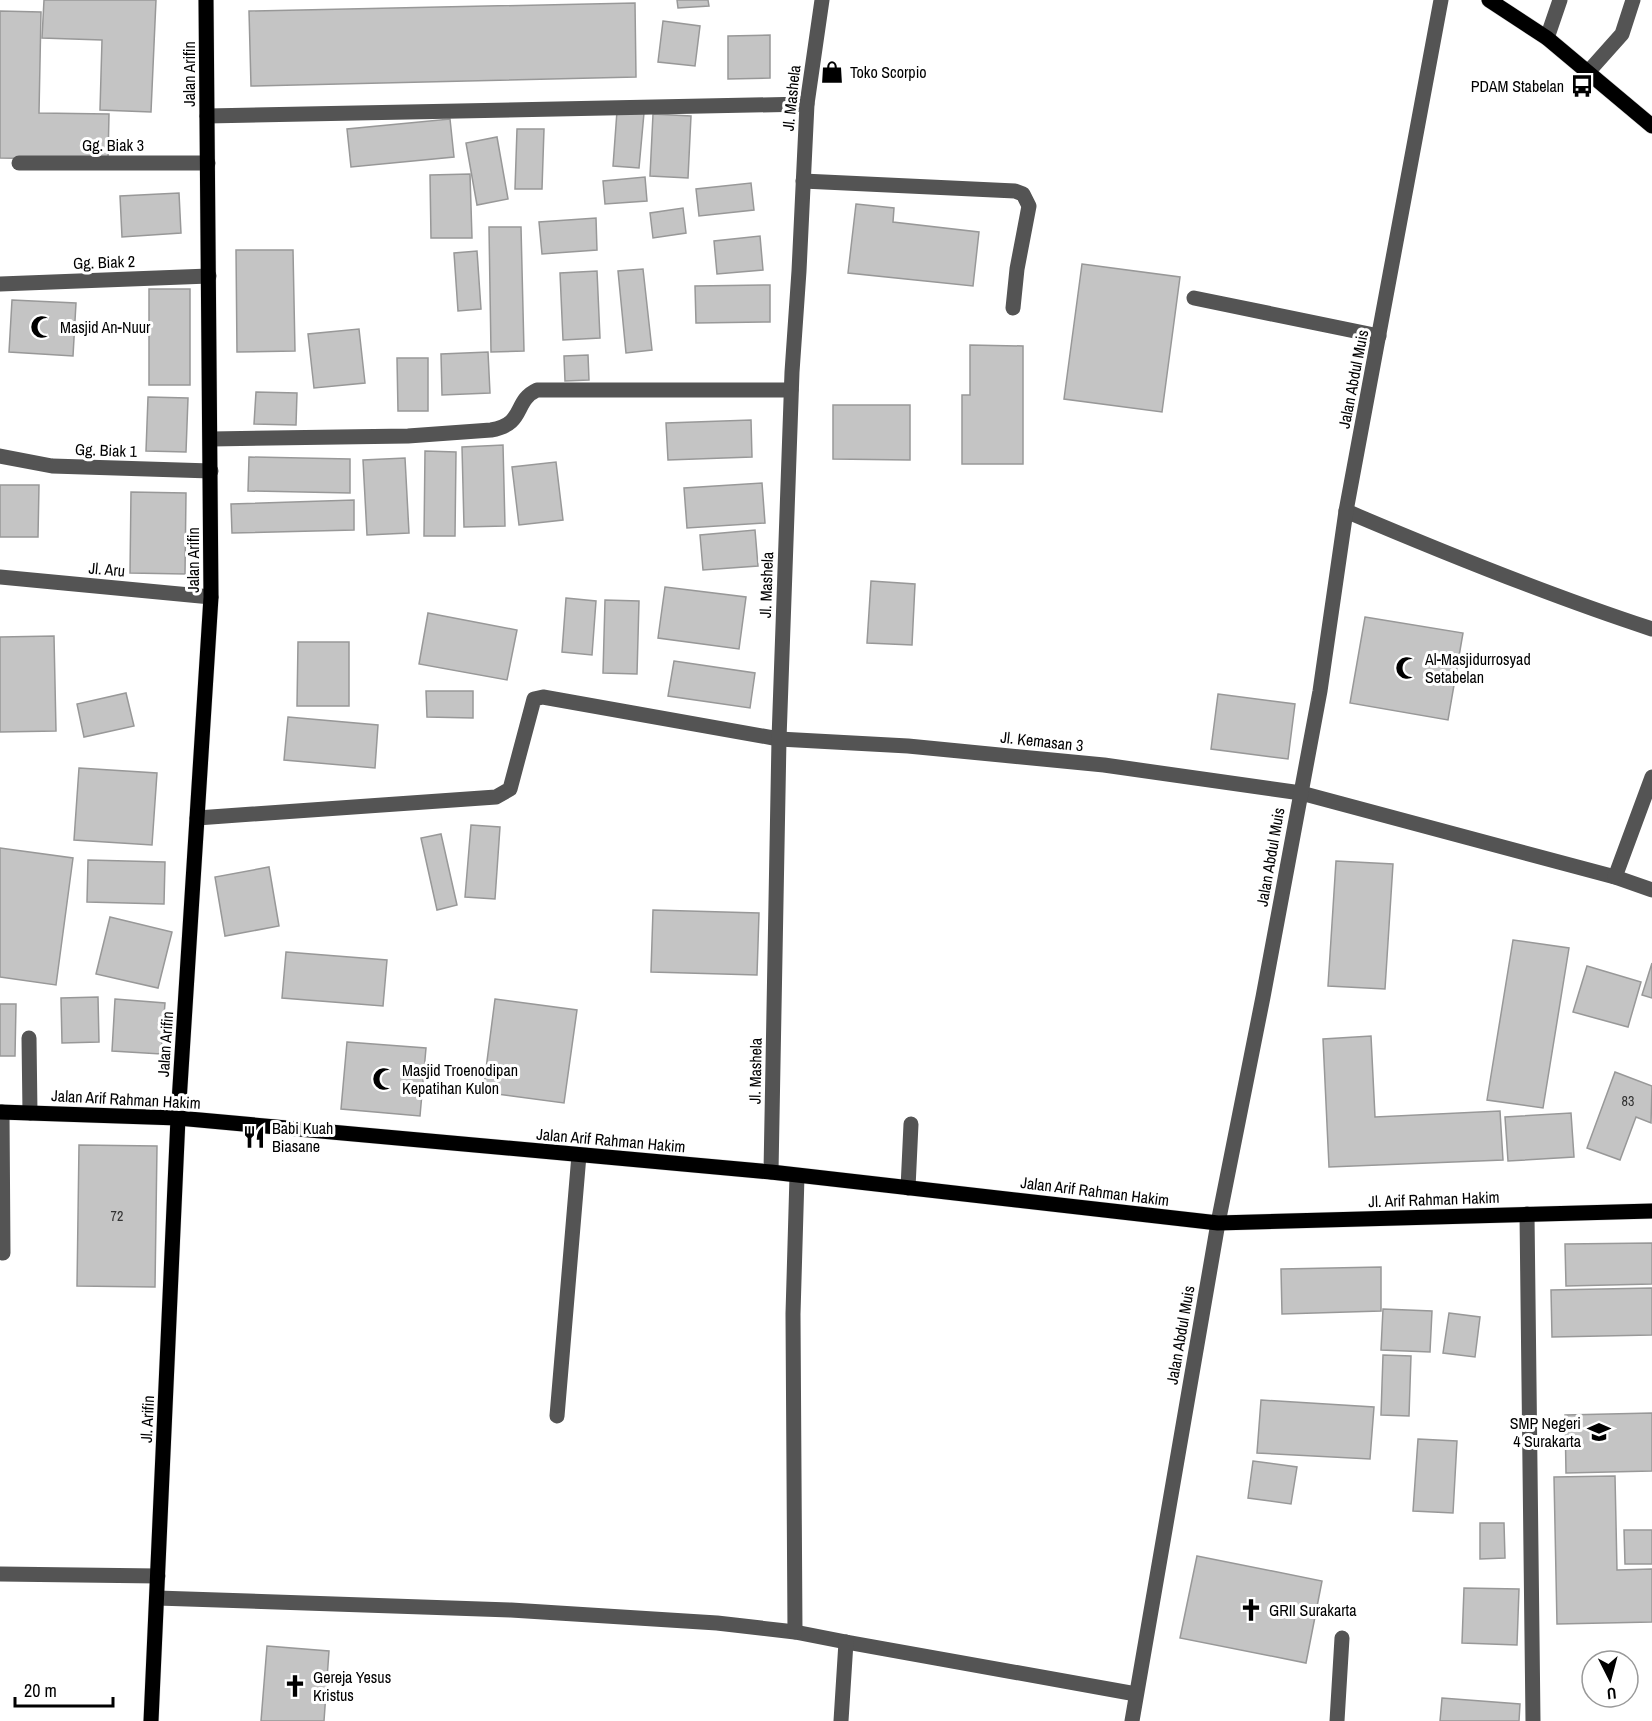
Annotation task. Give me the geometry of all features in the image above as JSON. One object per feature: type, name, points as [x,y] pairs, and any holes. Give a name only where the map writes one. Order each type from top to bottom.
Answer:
[{"type":"main road","name":"Jalan Arifin","points":[[178,1118],[211,597],[206,0]]},
{"type":"main road","points":[[1489,0],[1547,38],[1652,126]]},
{"type":"main road","name":"Jalan Arif Rahman Hakim","points":[[1,1112],[178,1118],[771,1172],[1218,1223]]},
{"type":"main road","name":"Jl. Arifin","points":[[151,1721],[178,1118]]},
{"type":"main road","name":"Jl. Arif Rahman Hakim","points":[[1218,1223],[1652,1211]]},
{"type":"street","name":"Jl. Mashela","points":[[771,1172],[779,739],[791,390],[807,104],[822,0]]},
{"type":"street","name":"Jalan Abdul Muis","points":[[1132,1721],[1218,1223],[1320,691],[1346,511],[1441,0]]},
{"type":"street","points":[[1547,38],[1560,0]]},
{"type":"street","points":[[1589,71],[1622,34],[1633,0]]},
{"type":"street","points":[[207,116],[807,104]]},
{"type":"street","name":"Gg. Biak 3","points":[[19,163],[208,163]]},
{"type":"street","points":[[803,181],[904,184],[1015,191],[1023,194],[1029,206],[1017,269],[1013,308]]},
{"type":"street","name":"Gg. Biak 2","points":[[0,284],[209,276]]},
{"type":"street","points":[[1194,298],[1379,336]]},
{"type":"street","points":[[211,439],[408,436],[491,430],[511,423],[520,411],[525,398],[537,390],[791,390]]},
{"type":"street","name":"Gg. Biak 1","points":[[0,456],[52,466],[211,471]]},
{"type":"street","points":[[1346,511],[1437,550],[1577,605],[1652,629]]},
{"type":"street","name":"Jl. Aru","points":[[0,577],[211,597]]},
{"type":"street","name":"Jl. Kemasan 3","points":[[197,818],[496,797],[510,789],[534,699],[549,698],[561,702],[779,739],[908,746],[1104,765],[1300,794],[1615,877],[1652,890]]},
{"type":"street","points":[[1615,877],[1652,777]]},
{"type":"street","points":[[29,1038],[30,1113]]},
{"type":"street","points":[[1,1112],[3,1253]]},
{"type":"street","points":[[908,1188],[911,1124]]},
{"type":"street","points":[[557,1416],[579,1155]]},
{"type":"street","points":[[795,1632],[793,1314],[797,1176]]},
{"type":"street","points":[[1527,1214],[1533,1721]]},
{"type":"street","points":[[0,1574],[158,1576]]},
{"type":"street","points":[[157,1598],[511,1610],[717,1623],[795,1632],[1136,1694]]},
{"type":"street","points":[[1337,1721],[1342,1638]]},
{"type":"street","points":[[841,1721],[846,1642]]},
{"type":"building","points":[[44,0],[156,0],[151,112],[100,110],[102,40],[42,38]]},
{"type":"building","points":[[677,0],[708,0],[709,6],[678,8]]},
{"type":"building","points":[[635,3],[636,77],[251,86],[249,11]]},
{"type":"building","points":[[0,11],[41,12],[39,113],[109,114],[108,160],[0,158]]},
{"type":"building","points":[[663,21],[700,26],[695,66],[658,62]]},
{"type":"building","points":[[770,35],[770,78],[728,79],[728,36]]},
{"type":"building","points":[[617,111],[644,113],[639,168],[613,166]]},
{"type":"building","points":[[653,114],[691,116],[688,178],[650,176]]},
{"type":"building","points":[[450,119],[454,157],[351,167],[347,129]]},
{"type":"building","points":[[517,129],[544,129],[542,189],[515,189]]},
{"type":"building","points":[[497,137],[508,199],[477,205],[466,143]]},
{"type":"building","points":[[470,174],[472,238],[431,238],[430,175]]},
{"type":"building","points":[[645,177],[647,201],[605,204],[603,181]]},
{"type":"building","points":[[751,183],[754,210],[699,216],[696,189]]},
{"type":"building","points":[[179,193],[181,233],[122,237],[120,196]]},
{"type":"building","points":[[856,204],[894,208],[893,222],[979,232],[973,286],[848,273]]},
{"type":"building","points":[[683,208],[686,233],[653,238],[650,213]]},
{"type":"building","points":[[596,218],[597,250],[542,254],[539,222]]},
{"type":"building","points":[[489,227],[521,227],[524,351],[491,352]]},
{"type":"building","points":[[760,236],[763,270],[717,274],[714,241]]},
{"type":"building","points":[[236,250],[293,250],[295,351],[237,352]]},
{"type":"building","points":[[477,251],[481,309],[458,311],[454,253]]},
{"type":"building","points":[[1082,264],[1180,277],[1162,412],[1064,399]]},
{"type":"building","points":[[643,269],[652,350],[626,353],[618,271]]},
{"type":"building","points":[[597,271],[600,338],[563,340],[560,273]]},
{"type":"building","points":[[770,285],[770,322],[696,323],[695,286]]},
{"type":"building","points":[[149,289],[190,289],[190,385],[149,385]]},
{"type":"building","name":"Masjid An-Nuur","points":[[12,300],[76,303],[73,356],[9,352]]},
{"type":"building","points":[[359,329],[365,383],[314,388],[308,334]]},
{"type":"building","points":[[970,345],[1023,346],[1023,464],[962,464],[962,395],[970,395]]},
{"type":"building","points":[[488,352],[490,393],[442,395],[441,354]]},
{"type":"building","points":[[588,355],[589,380],[565,381],[564,356]]},
{"type":"building","points":[[397,358],[428,358],[428,411],[398,411]]},
{"type":"building","points":[[256,392],[297,393],[296,425],[254,424]]},
{"type":"building","points":[[148,397],[188,398],[186,452],[146,451]]},
{"type":"building","points":[[833,405],[910,405],[910,460],[833,459]]},
{"type":"building","points":[[751,420],[752,457],[668,460],[666,423]]},
{"type":"building","points":[[503,445],[505,526],[464,527],[462,447]]},
{"type":"building","points":[[425,451],[456,452],[455,536],[424,536]]},
{"type":"building","points":[[249,457],[350,459],[350,493],[248,491]]},
{"type":"building","points":[[405,458],[409,533],[367,535],[363,460]]},
{"type":"building","points":[[556,462],[563,520],[519,525],[512,467]]},
{"type":"building","points":[[762,483],[765,523],[687,528],[684,488]]},
{"type":"building","points":[[0,485],[39,485],[38,537],[0,537]]},
{"type":"building","points":[[131,492],[186,493],[185,574],[130,573]]},
{"type":"building","points":[[354,500],[354,530],[232,533],[231,504]]},
{"type":"building","points":[[755,530],[758,566],[703,570],[700,535]]},
{"type":"building","points":[[871,581],[915,584],[912,645],[867,643]]},
{"type":"building","points":[[665,587],[746,597],[739,649],[658,638]]},
{"type":"building","points":[[566,598],[596,601],[592,655],[562,652]]},
{"type":"building","points":[[605,600],[639,601],[637,674],[603,673]]},
{"type":"building","points":[[428,613],[517,630],[507,680],[419,664]]},
{"type":"building","name":"Al-Masjidurrosyad Setabelan","points":[[1365,617],[1463,633],[1448,720],[1350,703]]},
{"type":"building","points":[[54,636],[56,731],[0,732],[0,637]]},
{"type":"building","points":[[298,642],[349,642],[349,706],[297,706]]},
{"type":"building","points":[[674,661],[755,673],[750,708],[668,696]]},
{"type":"building","points":[[426,691],[473,691],[473,718],[427,717]]},
{"type":"building","points":[[126,693],[134,726],[84,737],[77,704]]},
{"type":"building","points":[[1218,694],[1295,704],[1288,759],[1211,749]]},
{"type":"building","points":[[288,717],[378,725],[375,768],[284,760]]},
{"type":"building","points":[[79,768],[157,773],[152,845],[74,840]]},
{"type":"building","points":[[471,825],[500,827],[495,899],[465,897]]},
{"type":"building","points":[[441,834],[457,905],[437,910],[421,838]]},
{"type":"building","points":[[0,848],[73,858],[56,985],[0,977]]},
{"type":"building","points":[[88,860],[165,862],[164,904],[87,902]]},
{"type":"building","points":[[1336,861],[1393,864],[1385,989],[1328,986]]},
{"type":"building","points":[[269,867],[279,926],[225,936],[215,877]]},
{"type":"building","points":[[653,910],[759,913],[757,975],[651,972]]},
{"type":"building","points":[[110,917],[172,932],[158,988],[96,974]]},
{"type":"building","points":[[1513,940],[1569,948],[1543,1108],[1487,1100]]},
{"type":"building","points":[[286,952],[387,960],[383,1006],[282,998]]},
{"type":"building","points":[[1652,963],[1652,998],[1642,995]]},
{"type":"building","points":[[1587,966],[1641,982],[1628,1027],[1573,1012]]},
{"type":"building","points":[[98,997],[99,1042],[62,1043],[61,998]]},
{"type":"building","points":[[115,999],[165,1003],[161,1054],[112,1051]]},
{"type":"building","points":[[495,999],[577,1010],[564,1103],[483,1092]]},
{"type":"building","points":[[0,1004],[16,1004],[15,1056],[0,1056]]},
{"type":"building","points":[[1371,1036],[1375,1117],[1500,1111],[1503,1160],[1329,1167],[1323,1039]]},
{"type":"building","name":"Masjid Troenodipan Kepatihan Kulon","points":[[347,1042],[426,1048],[420,1116],[341,1109]]},
{"type":"building","points":[[1615,1072],[1652,1086],[1651,1123],[1636,1117],[1620,1160],[1587,1148]]},
{"type":"building","points":[[1571,1113],[1574,1157],[1508,1161],[1505,1117]]},
{"type":"building","points":[[79,1145],[157,1146],[155,1287],[77,1286]]},
{"type":"building","points":[[1652,1243],[1652,1284],[1566,1286],[1565,1244]]},
{"type":"building","points":[[1381,1267],[1381,1311],[1282,1314],[1281,1269]]},
{"type":"building","points":[[1652,1288],[1652,1335],[1552,1337],[1551,1290]]},
{"type":"building","points":[[1383,1309],[1432,1311],[1430,1352],[1381,1350]]},
{"type":"building","points":[[1449,1313],[1480,1317],[1475,1357],[1443,1353]]},
{"type":"building","points":[[1383,1355],[1411,1356],[1409,1416],[1381,1415]]},
{"type":"building","points":[[1261,1400],[1374,1407],[1370,1459],[1257,1453]]},
{"type":"building","points":[[1652,1413],[1652,1471],[1566,1473],[1565,1415]]},
{"type":"building","points":[[1418,1439],[1457,1441],[1453,1513],[1413,1511]]},
{"type":"building","points":[[1253,1461],[1297,1467],[1291,1504],[1248,1498]]},
{"type":"building","points":[[1615,1476],[1617,1570],[1652,1569],[1652,1622],[1557,1624],[1554,1477]]},
{"type":"building","points":[[1480,1523],[1504,1523],[1505,1558],[1480,1559]]},
{"type":"building","points":[[1624,1530],[1652,1530],[1652,1564],[1625,1564]]},
{"type":"building","name":"GRII Surakarta","points":[[1197,1556],[1322,1581],[1306,1663],[1180,1638]]},
{"type":"building","points":[[1464,1588],[1519,1589],[1517,1645],[1462,1643]]},
{"type":"building","name":"Gereja Yesus Kristus","points":[[267,1646],[329,1651],[324,1721],[261,1721]]},
{"type":"building","points":[[1442,1698],[1520,1704],[1519,1721],[1440,1721]]},
{"type":"place","name":"Toko Scorpio","points":[[832,72]]},
{"type":"place","name":"PDAM Stabelan","points":[[1582,86]]},
{"type":"place","name":"Masjid An-Nuur","points":[[42,327]]},
{"type":"place","name":"Al-Masjidurrosyad Setabelan","points":[[1407,668]]},
{"type":"place","name":"Masjid Troenodipan Kepatihan Kulon","points":[[384,1079]]},
{"type":"place","name":"Babi Kuah Biasane","points":[[254,1137]]},
{"type":"place","name":"SMP Negeri 4 Surakarta","points":[[1599,1432]]},
{"type":"place","name":"GRII Surakarta","points":[[1251,1610]]},
{"type":"place","name":"Gereja Yesus Kristus","points":[[295,1686]]}]
